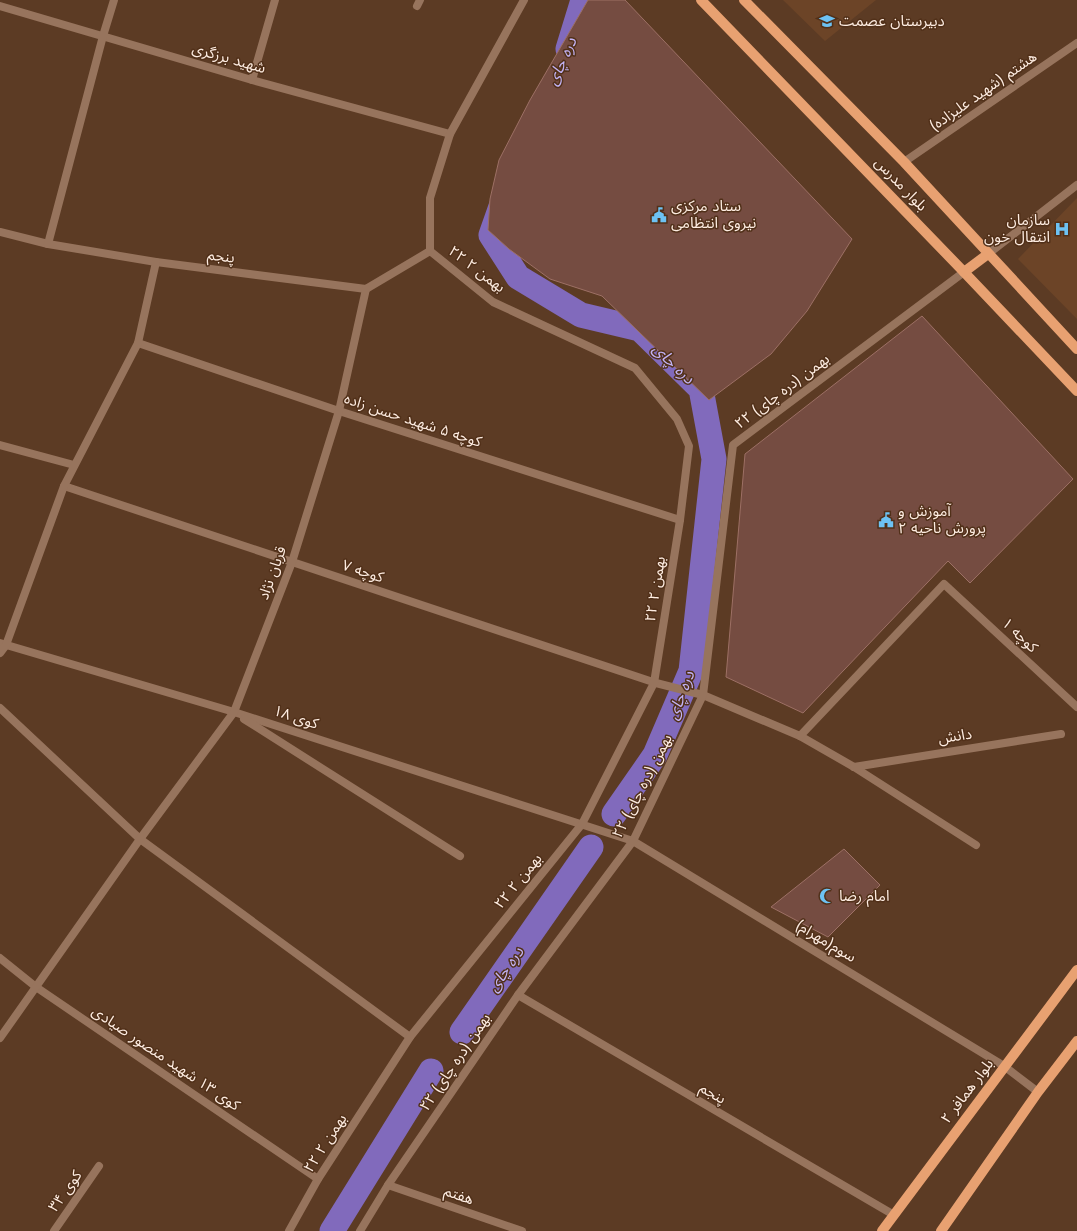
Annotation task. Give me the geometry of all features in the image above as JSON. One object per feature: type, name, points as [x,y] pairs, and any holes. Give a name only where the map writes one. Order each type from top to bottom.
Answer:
[{"type":"main road","name":"بلوار مدرس","points":[[701,0],[1077,391]]},
{"type":"main road","name":"بلوار مدرس","points":[[744,0],[904,162],[1077,349]]},
{"type":"main road","points":[[964,272],[988,254]]},
{"type":"main road","name":"بلوار همافر ۲","points":[[882,1231],[1077,970]]},
{"type":"main road","points":[[941,1231],[1038,1092],[1077,1041]]},
{"type":"street","points":[[48,244],[103,36],[114,0]]},
{"type":"street","points":[[252,80],[276,0]]},
{"type":"street","name":"۲۲ بهمن ۲","points":[[289,1231],[318,1179],[410,1037],[582,824],[655,683],[680,520],[689,446],[677,418],[635,368],[493,302],[430,251],[430,198],[450,134],[524,0]]},
{"type":"street","name":"شهید برزگری","points":[[0,6],[252,80],[450,134]]},
{"type":"street","name":"هشتم (شهید علیزاده)","points":[[904,162],[1077,43]]},
{"type":"street","points":[[988,254],[1077,185]]},
{"type":"street","name":"پنجم","points":[[0,232],[48,244],[156,262],[366,289]]},
{"type":"street","points":[[366,289],[430,251]]},
{"type":"street","points":[[0,653],[64,486],[138,343],[156,262]]},
{"type":"street","name":"۲۲ بهمن (دره چای)","points":[[360,1231],[388,1185],[518,995],[633,841],[703,695],[734,445],[964,272]]},
{"type":"street","name":"قربان نژاد","points":[[0,1038],[140,838],[234,712],[292,562],[339,411],[366,289]]},
{"type":"street","name":"کوچه ۵ شهید حسن زاده","points":[[138,343],[339,411],[680,520]]},
{"type":"street","points":[[0,445],[74,465]]},
{"type":"street","name":"کوچه ۷","points":[[64,486],[655,683],[703,695],[800,736],[854,767],[976,845]]},
{"type":"street","name":"کوچه ۱","points":[[800,736],[944,584],[1077,707]]},
{"type":"street","name":"کوی ۱۸","points":[[3,644],[234,712],[633,841]]},
{"type":"street","points":[[0,708],[140,838],[410,1037]]},
{"type":"street","points":[[234,712],[460,856]]},
{"type":"street","name":"دانش","points":[[854,767],[1061,734]]},
{"type":"street","name":"سوم(مهرام)","points":[[633,841],[1004,1066],[1038,1092]]},
{"type":"street","name":"کوی ۱۳ شهید منصور صیادی","points":[[0,958],[36,987],[318,1179]]},
{"type":"street","name":"پنجم","points":[[518,995],[894,1215]]},
{"type":"street","name":"کوی ۳۴","points":[[54,1231],[99,1166]]},
{"type":"street","name":"هفتم","points":[[388,1185],[522,1231]]},
{"type":"shaded area","name":"دبیرستان عصمت","points":[[783,0],[876,0],[825,41]]},
{"type":"shaded area","name":"سازمان انتقال خون","points":[[1077,198],[1077,319],[1018,259]]},
{"type":"building","name":"ستاد مرکزی نیروی انتظامی","points":[[588,0],[625,0],[852,239],[807,311],[771,354],[709,400],[602,296],[550,279],[509,249],[488,230],[490,199],[499,160],[530,100]]},
{"type":"building","name":"آموزش و پرورش ناحیه ۲","points":[[922,316],[1073,479],[970,583],[948,561],[803,713],[726,677],[745,454]]},
{"type":"building","name":"امام رضا","points":[[844,849],[880,885],[828,937],[771,907]]},
{"type":"waterway","name":"دره چای","points":[[568,49],[583,0]]},
{"type":"waterway","name":"دره چای","points":[[503,201],[491,235],[518,277],[581,315],[640,329],[701,389],[714,459],[691,671],[655,755],[614,814]]},
{"type":"waterway","name":"دره چای","points":[[462,1032],[591,847]]},
{"type":"waterway","name":"دره چای","points":[[332,1231],[431,1071]]},
{"type":"place","name":"دبیرستان عصمت","points":[[827,21]]},
{"type":"place","name":"ستاد مرکزی نیروی انتظامی","points":[[659,215]]},
{"type":"place","name":"سازمان انتقال خون","points":[[1062,229]]},
{"type":"place","name":"آموزش و پرورش ناحیه ۲","points":[[886,520]]},
{"type":"place","name":"امام رضا","points":[[827,896]]}]
